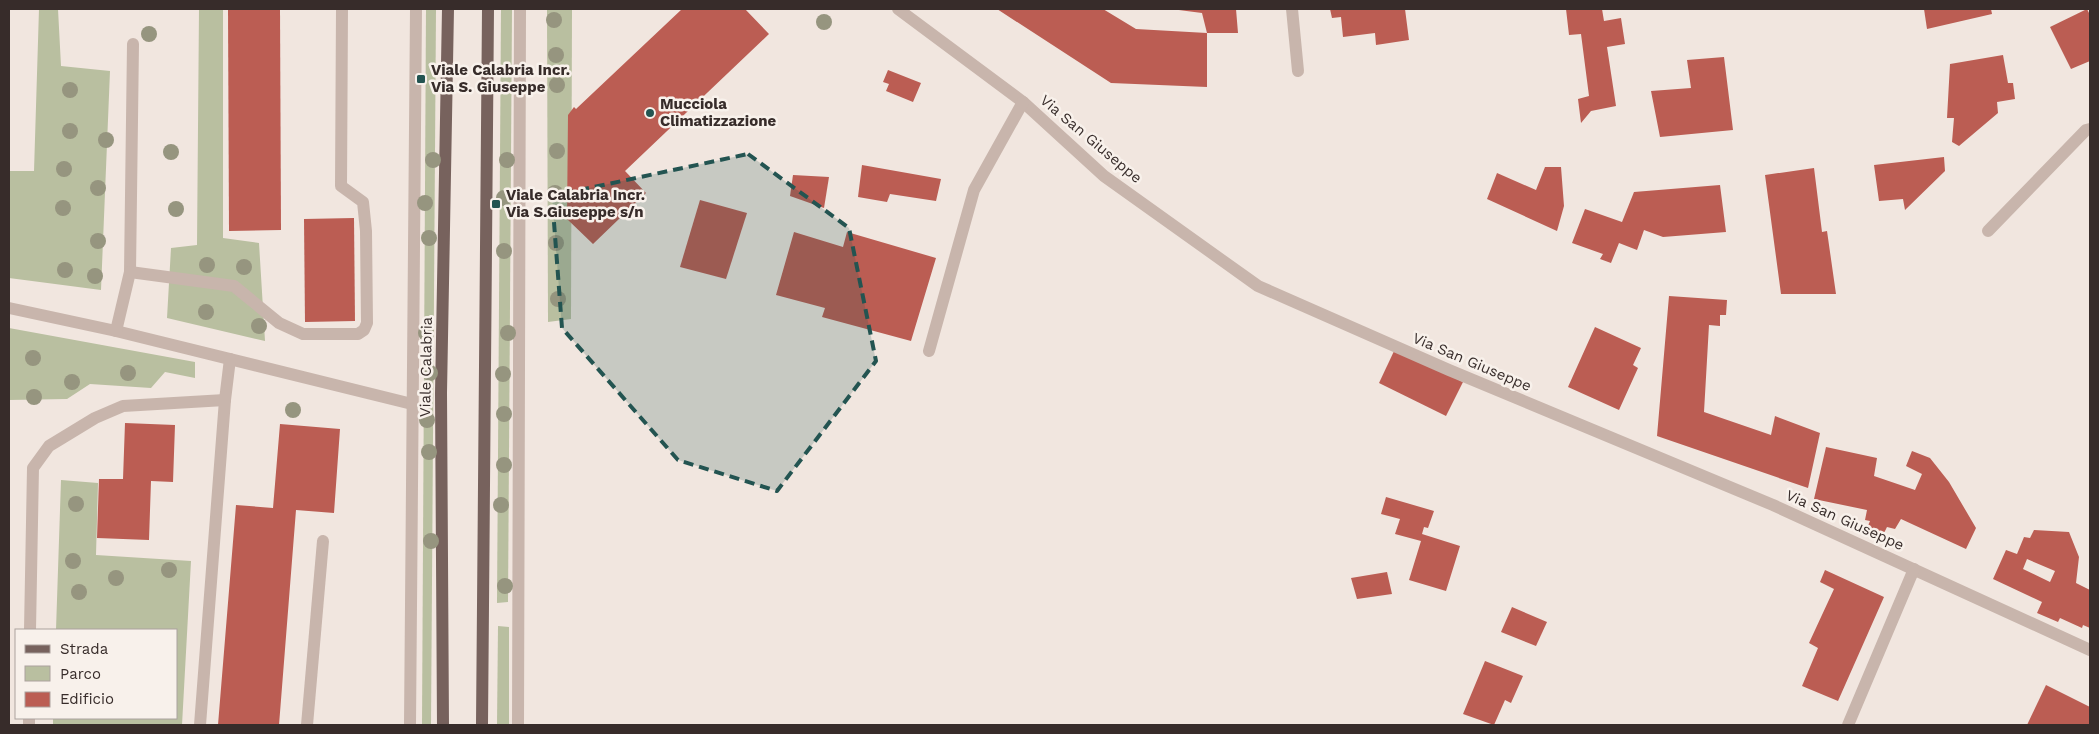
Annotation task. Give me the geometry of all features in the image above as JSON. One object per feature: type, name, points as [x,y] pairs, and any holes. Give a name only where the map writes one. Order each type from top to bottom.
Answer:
[{"type":"main road","name":"Viale Calabria","points":[[443,725],[441,393],[448,9]]},
{"type":"main road","points":[[482,725],[488,9]]},
{"type":"street","points":[[130,272],[234,286],[279,323],[303,334],[358,334],[364,330],[367,323],[364,202],[341,186],[342,9]]},
{"type":"street","name":"Viale Calabria","points":[[410,725],[416,9]]},
{"type":"street","points":[[518,725],[520,9]]},
{"type":"street","name":"Via San Giuseppe","points":[[898,9],[1023,102],[1104,176],[1258,286],[1449,370],[1773,506],[2090,650]]},
{"type":"street","points":[[1292,9],[1298,71]]},
{"type":"street","points":[[116,331],[130,272],[132,44]]},
{"type":"street","points":[[929,352],[974,190],[1023,102]]},
{"type":"street","points":[[1988,231],[2086,130],[2090,129]]},
{"type":"street","points":[[9,308],[116,331],[412,404]]},
{"type":"street","points":[[200,725],[224,400],[230,359]]},
{"type":"street","points":[[30,629],[33,468],[50,446],[95,418],[123,406],[224,400]]},
{"type":"street","points":[[308,725],[323,541]]},
{"type":"street","points":[[1848,725],[1914,569]]},
{"type":"highlighted area","points":[[748,154],[849,228],[876,361],[777,491],[678,460],[562,328],[552,196]]},
{"type":"green space","points":[[39,9],[58,9],[61,66],[110,71],[101,290],[9,278],[9,171],[34,171]]},
{"type":"green space","points":[[199,9],[223,9],[223,238],[259,243],[265,341],[167,318],[171,248],[197,245]]},
{"type":"green space","points":[[426,9],[436,9],[431,725],[422,725]]},
{"type":"green space","points":[[501,9],[512,9],[508,602],[497,603]]},
{"type":"green space","points":[[547,9],[572,9],[571,319],[548,322]]},
{"type":"green space","points":[[9,328],[195,362],[195,378],[165,372],[151,388],[90,384],[67,399],[9,400]]},
{"type":"green space","points":[[61,480],[98,483],[96,555],[191,561],[182,725],[53,725],[53,719],[178,719],[178,629],[56,629]]},
{"type":"green space","points":[[498,626],[509,627],[509,725],[497,725]]},
{"type":"building","points":[[228,9],[280,9],[281,230],[229,231]]},
{"type":"building","points":[[682,9],[745,9],[769,34],[625,171],[646,193],[593,244],[567,219],[568,115],[574,107],[576,109]]},
{"type":"building","points":[[997,9],[1103,9],[1136,29],[1207,33],[1207,87],[1111,83]]},
{"type":"building","points":[[1171,9],[1236,9],[1238,33],[1207,33],[1202,13]]},
{"type":"building","points":[[1330,9],[1405,9],[1409,40],[1376,45],[1375,33],[1343,37],[1341,17],[1332,18]]},
{"type":"building","points":[[1566,9],[1602,9],[1604,21],[1621,18],[1625,44],[1607,47],[1616,106],[1591,111],[1581,123],[1578,99],[1589,96],[1581,34],[1569,35]]},
{"type":"building","points":[[1924,9],[1991,9],[1992,14],[1927,29]]},
{"type":"building","points":[[2087,9],[2090,15],[2090,61],[2071,69],[2050,27]]},
{"type":"building","points":[[2003,55],[2008,83],[2013,83],[2015,99],[1997,102],[1998,113],[1959,146],[1952,142],[1954,118],[1947,118],[1950,64]]},
{"type":"building","points":[[1724,57],[1733,130],[1660,137],[1651,91],[1691,88],[1687,60]]},
{"type":"building","points":[[888,70],[921,83],[913,102],[886,91],[889,84],[883,82]]},
{"type":"building","points":[[1944,157],[1945,171],[1905,210],[1903,199],[1879,201],[1874,165]]},
{"type":"building","points":[[862,165],[941,179],[936,201],[890,194],[887,202],[858,197]]},
{"type":"building","points":[[1545,167],[1561,167],[1564,206],[1557,231],[1487,199],[1497,173],[1536,190]]},
{"type":"building","points":[[1814,168],[1822,232],[1827,231],[1836,294],[1781,294],[1765,175]]},
{"type":"building","points":[[793,175],[829,177],[824,208],[790,196]]},
{"type":"building","points":[[1720,185],[1726,232],[1663,237],[1644,230],[1637,250],[1619,243],[1611,263],[1600,259],[1603,254],[1572,243],[1585,209],[1622,222],[1634,192]]},
{"type":"building","points":[[700,200],[747,213],[726,279],[680,267]]},
{"type":"building","points":[[354,218],[355,321],[305,322],[304,219]]},
{"type":"building","points":[[794,232],[843,247],[847,232],[936,258],[911,341],[822,317],[825,308],[776,295]]},
{"type":"building","points":[[1669,296],[1727,300],[1726,315],[1720,315],[1720,326],[1709,325],[1704,412],[1771,435],[1775,416],[1820,433],[1808,488],[1657,436]]},
{"type":"building","points":[[1595,327],[1641,348],[1633,365],[1638,368],[1619,410],[1568,387]]},
{"type":"building","points":[[1395,349],[1463,382],[1446,416],[1379,383]]},
{"type":"building","points":[[125,423],[175,425],[173,482],[151,481],[149,540],[97,538],[99,479],[123,479]]},
{"type":"building","points":[[280,424],[340,429],[334,513],[296,510],[279,725],[218,725],[236,505],[273,508]]},
{"type":"building","points":[[1826,447],[1877,458],[1874,476],[1915,490],[1922,474],[1906,466],[1912,451],[1930,458],[1949,482],[1976,528],[1966,549],[1901,519],[1895,529],[1887,527],[1884,533],[1867,528],[1870,521],[1865,520],[1867,510],[1814,499]]},
{"type":"building","points":[[1386,497],[1434,511],[1428,528],[1424,527],[1422,534],[1460,546],[1446,591],[1409,580],[1421,541],[1395,534],[1400,519],[1381,514]]},
{"type":"building","points":[[2034,530],[2069,532],[2079,557],[2076,583],[2090,590],[2090,628],[2083,625],[2082,628],[2060,618],[2058,622],[2037,613],[2042,602],[1993,579],[2006,550],[2017,554],[2024,537],[2030,538]],"holes":[[[2027,559],[2055,571],[2050,582],[2023,569]]]},
{"type":"building","points":[[1825,570],[1884,597],[1838,701],[1802,686],[1818,648],[1809,643],[1834,589],[1820,582]]},
{"type":"building","points":[[1387,572],[1392,594],[1357,599],[1351,578]]},
{"type":"building","points":[[1512,607],[1547,622],[1536,646],[1501,632]]},
{"type":"building","points":[[1485,661],[1523,676],[1511,703],[1505,700],[1494,725],[1463,714]]},
{"type":"building","points":[[2046,685],[2090,707],[2090,725],[2027,725]]},
{"type":"place","name":"Viale Calabria Incr. Via S. Giuseppe","points":[[421,79]]},
{"type":"place","name":"Mucciola Climatizzazione","points":[[650,113]]},
{"type":"place","name":"Viale Calabria Incr. Via S.Giuseppe s/n","points":[[496,204]]}]
